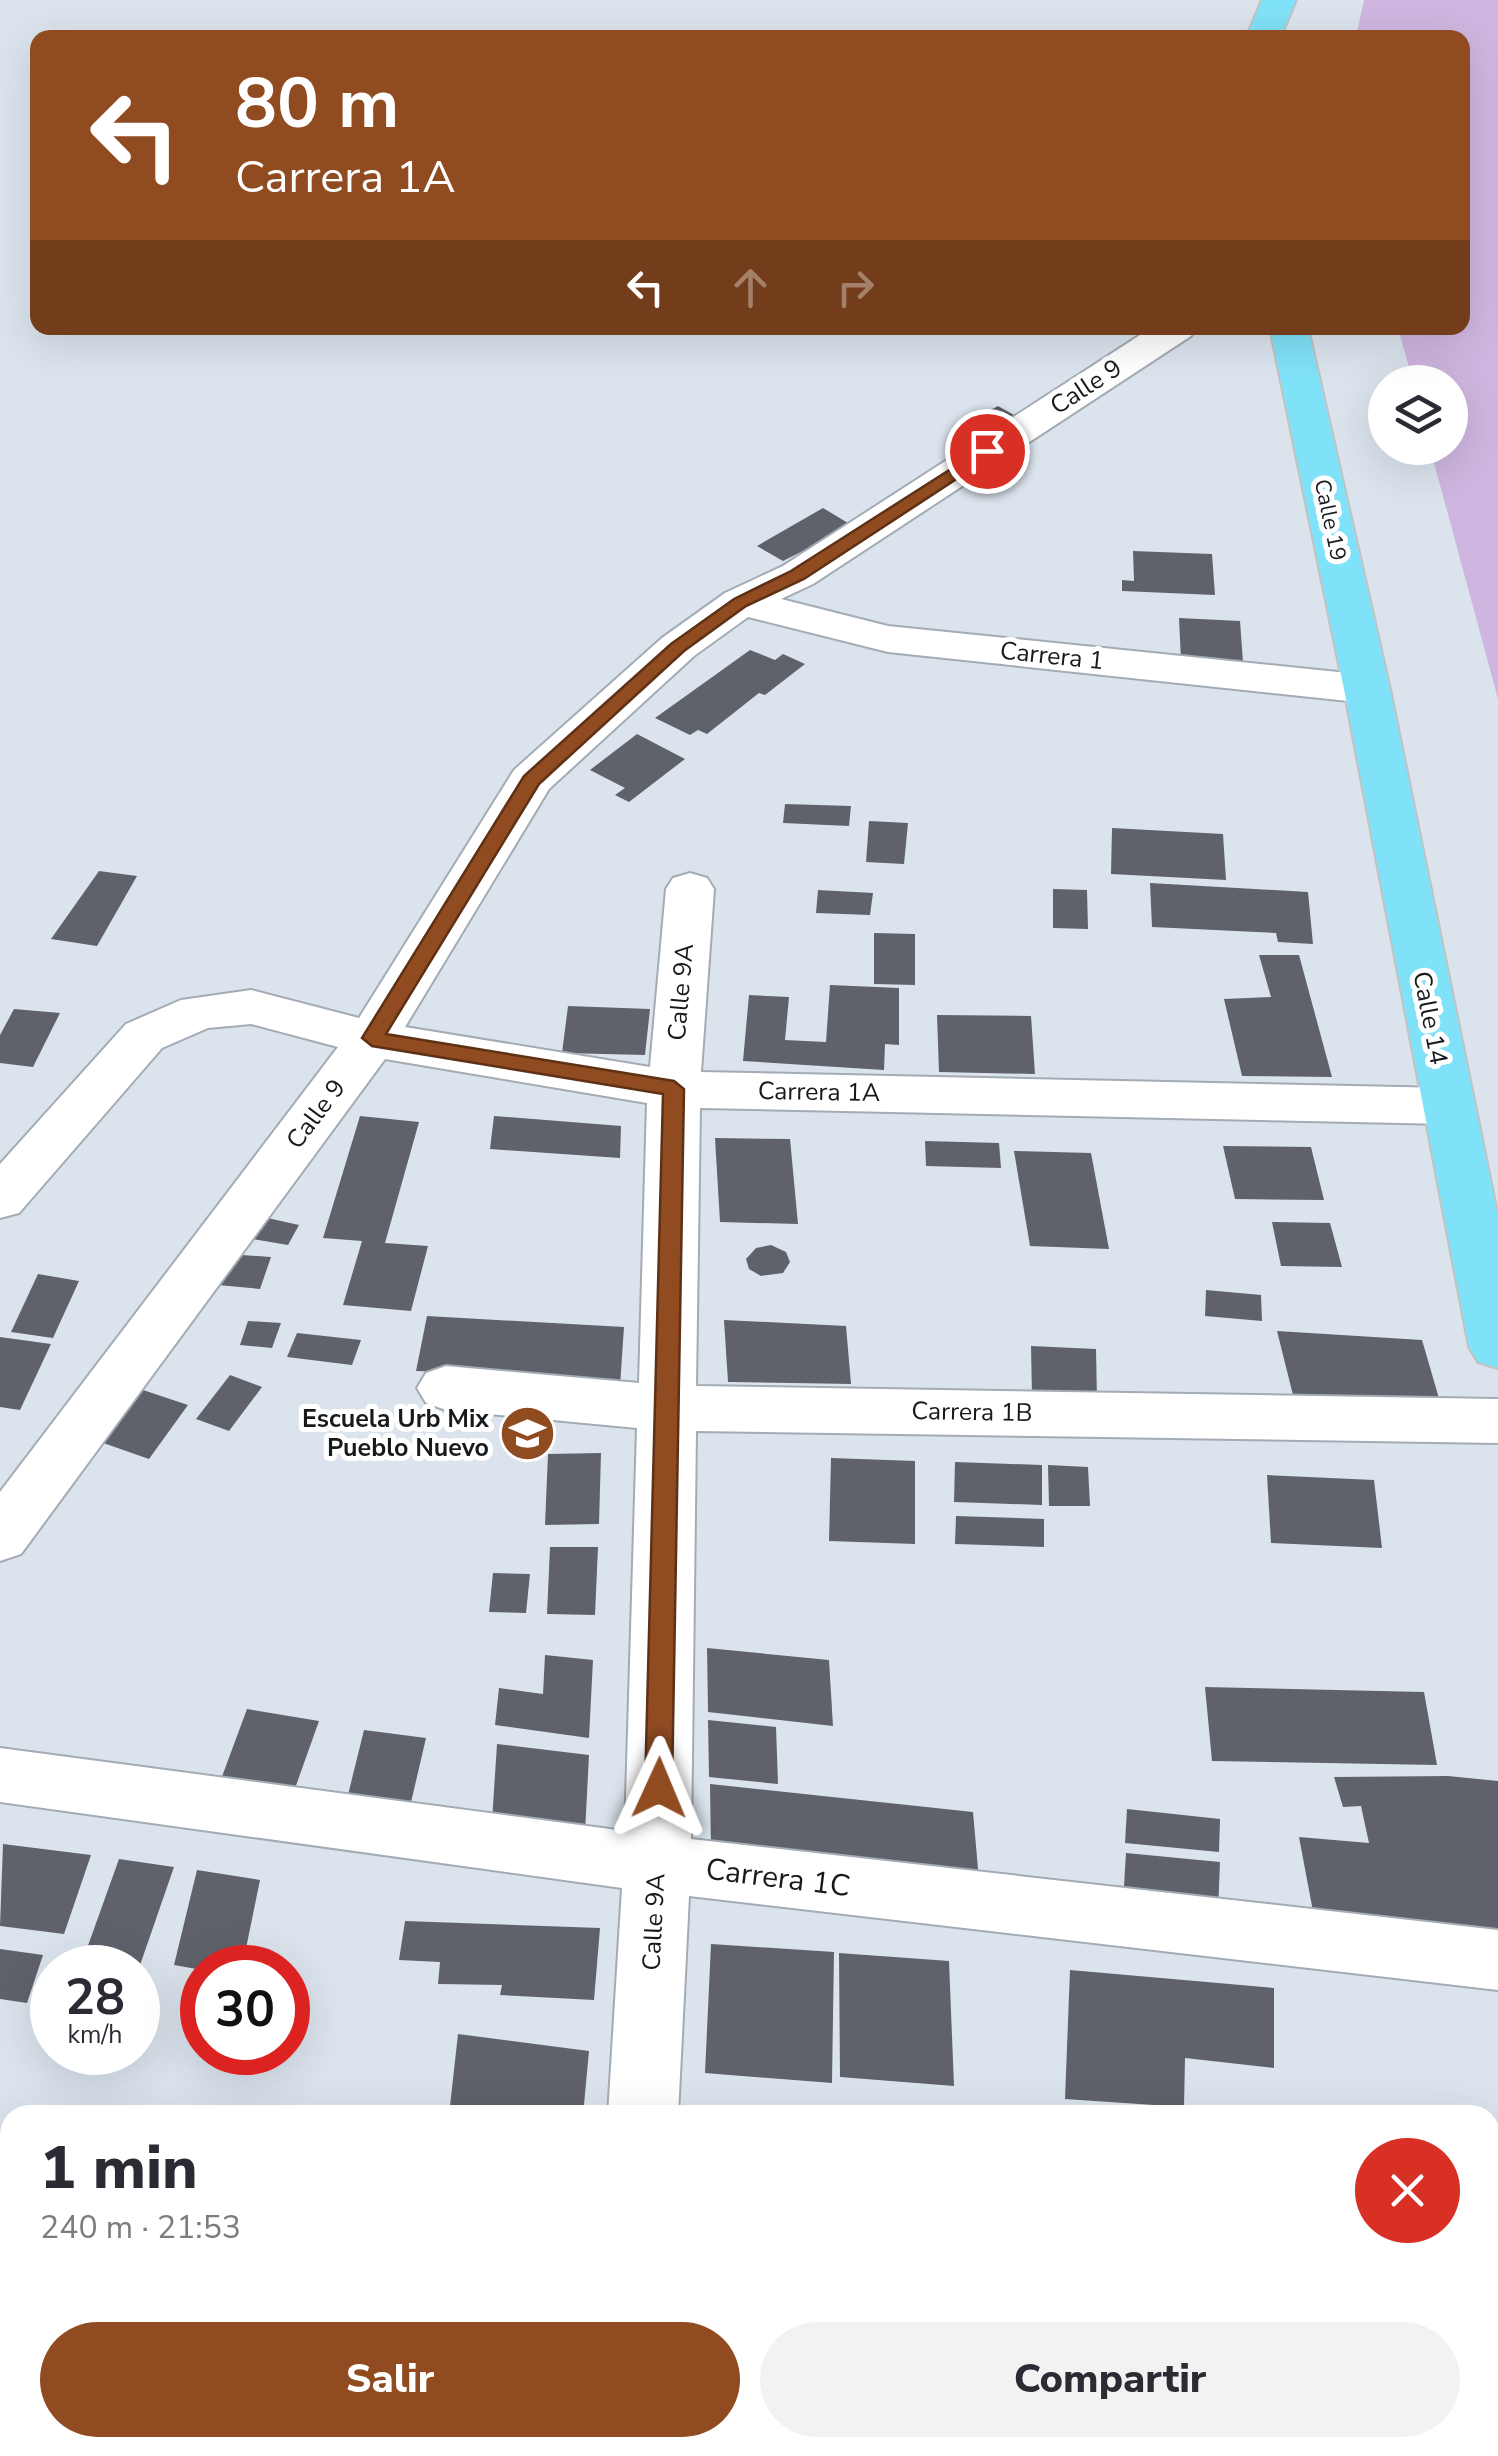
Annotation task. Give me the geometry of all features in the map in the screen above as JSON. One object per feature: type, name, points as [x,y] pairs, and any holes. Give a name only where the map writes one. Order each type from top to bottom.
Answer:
[{"type":"highway","points":[[1266,30],[1278,0]]},
{"type":"highway","name":"Calle 19","points":[[1291,340],[1367,689]]},
{"type":"highway","name":"Calle 14","points":[[1367,689],[1498,1347]]},
{"type":"street","name":"Calle 9","points":[[0,1537],[372,1038],[531,780],[678,648],[740,602],[798,575],[1166,335]]},
{"type":"street","name":"Carrera 1","points":[[740,602],[888,639],[1367,689]]},
{"type":"street","name":"Calle 9A","points":[[644,2105],[658,1864],[674,1089],[690,889]]},
{"type":"street","name":"Carrera 1A","points":[[0,1199],[144,1036],[199,1012],[251,1007],[372,1038],[674,1089],[1447,1106]]},
{"type":"street","name":"Carrera 1B","points":[[446,1388],[665,1408],[1498,1421]]},
{"type":"street","name":"Carrera 1C","points":[[0,1775],[658,1864],[1498,1960]]},
{"type":"shaded area","points":[[1364,0],[1498,0],[1498,699],[1435,465],[1468,465],[1468,365],[1408,365],[1400,335],[1470,335],[1470,30],[1358,30]]},
{"type":"building","points":[[998,406],[1021,419],[984,440],[960,426]]},
{"type":"building","points":[[823,508],[853,526],[783,561],[757,546]]},
{"type":"building","points":[[1133,551],[1212,554],[1215,595],[1122,591],[1122,580],[1134,581]]},
{"type":"building","points":[[1179,618],[1240,621],[1243,662],[1181,660]]},
{"type":"building","points":[[750,650],[775,660],[783,654],[805,664],[765,695],[759,693],[707,734],[698,730],[690,735],[655,718]]},
{"type":"building","points":[[637,734],[685,759],[629,802],[615,795],[625,788],[590,770]]},
{"type":"building","points":[[785,804],[851,806],[849,826],[783,823]]},
{"type":"building","points":[[869,821],[908,823],[904,864],[866,862]]},
{"type":"building","points":[[1112,828],[1223,834],[1226,880],[1111,874]]},
{"type":"building","points":[[99,871],[137,876],[97,946],[51,939]]},
{"type":"building","points":[[1150,883],[1308,892],[1313,944],[1278,942],[1276,933],[1152,927]]},
{"type":"building","points":[[1053,889],[1087,890],[1088,929],[1053,928]]},
{"type":"building","points":[[818,890],[873,893],[870,915],[816,913]]},
{"type":"building","points":[[874,933],[915,934],[915,985],[874,984]]},
{"type":"building","points":[[1259,955],[1299,955],[1332,1077],[1242,1076],[1224,999],[1271,997]]},
{"type":"building","points":[[830,985],[899,988],[899,1045],[885,1044],[884,1070],[743,1061],[749,995],[789,997],[785,1040],[826,1042]]},
{"type":"building","points":[[568,1006],[650,1009],[645,1055],[562,1053]]},
{"type":"building","points":[[14,1009],[60,1013],[33,1067],[0,1063],[0,1035]]},
{"type":"building","points":[[937,1015],[1031,1016],[1035,1074],[939,1072]]},
{"type":"building","points":[[360,1116],[419,1122],[385,1243],[428,1246],[411,1311],[343,1305],[362,1241],[323,1238]]},
{"type":"building","points":[[494,1116],[621,1126],[620,1158],[490,1149]]},
{"type":"building","points":[[715,1138],[790,1139],[798,1224],[720,1222]]},
{"type":"building","points":[[925,1141],[999,1143],[1001,1168],[926,1166]]},
{"type":"building","points":[[1223,1146],[1311,1147],[1324,1200],[1235,1199]]},
{"type":"building","points":[[1014,1151],[1091,1153],[1109,1249],[1030,1246]]},
{"type":"building","points":[[263,1217],[299,1225],[288,1245],[253,1239]]},
{"type":"building","points":[[1272,1222],[1330,1223],[1342,1267],[1281,1266]]},
{"type":"building","points":[[771,1245],[786,1252],[790,1262],[783,1273],[761,1276],[749,1269],[746,1259],[756,1248]]},
{"type":"building","points":[[228,1254],[271,1257],[260,1289],[218,1285]]},
{"type":"building","points":[[38,1274],[79,1281],[53,1338],[11,1332]]},
{"type":"building","points":[[1206,1290],[1261,1295],[1262,1321],[1205,1316]]},
{"type":"building","points":[[427,1316],[624,1327],[619,1401],[595,1397],[594,1378],[416,1371]]},
{"type":"building","points":[[724,1320],[846,1326],[851,1384],[728,1382]]},
{"type":"building","points":[[248,1321],[281,1323],[272,1348],[240,1345]]},
{"type":"building","points":[[1277,1331],[1422,1340],[1445,1419],[1297,1411]]},
{"type":"building","points":[[297,1333],[361,1340],[352,1365],[287,1357]]},
{"type":"building","points":[[0,1337],[51,1344],[20,1410],[0,1407]]},
{"type":"building","points":[[1031,1346],[1096,1349],[1097,1400],[1032,1397]]},
{"type":"building","points":[[230,1375],[262,1387],[229,1431],[196,1419]]},
{"type":"building","points":[[128,1385],[188,1405],[149,1459],[89,1438]]},
{"type":"building","points":[[601,1453],[599,1524],[545,1525],[548,1454]]},
{"type":"building","points":[[831,1458],[915,1461],[915,1544],[829,1541]]},
{"type":"building","points":[[955,1462],[1042,1465],[1042,1505],[954,1502]]},
{"type":"building","points":[[1048,1465],[1088,1467],[1090,1506],[1049,1506]]},
{"type":"building","points":[[1267,1475],[1374,1480],[1382,1548],[1271,1543]]},
{"type":"building","points":[[956,1516],[1044,1519],[1044,1547],[955,1544]]},
{"type":"building","points":[[550,1547],[598,1547],[595,1615],[547,1614]]},
{"type":"building","points":[[493,1573],[530,1574],[526,1613],[489,1612]]},
{"type":"building","points":[[707,1648],[829,1660],[833,1726],[708,1712]]},
{"type":"building","points":[[545,1655],[593,1660],[589,1738],[495,1725],[499,1688],[543,1694]]},
{"type":"building","points":[[1205,1687],[1424,1692],[1437,1765],[1212,1761]]},
{"type":"building","points":[[247,1709],[319,1721],[293,1794],[220,1782]]},
{"type":"building","points":[[708,1720],[776,1727],[778,1784],[709,1777]]},
{"type":"building","points":[[364,1730],[426,1738],[409,1811],[346,1803]]},
{"type":"building","points":[[497,1744],[589,1755],[585,1833],[492,1821]]},
{"type":"building","points":[[1448,1776],[1498,1781],[1498,1942],[1315,1922],[1299,1837],[1369,1843],[1361,1806],[1343,1807],[1334,1777]]},
{"type":"building","points":[[710,1784],[973,1812],[979,1880],[711,1851]]},
{"type":"building","points":[[1127,1809],[1220,1819],[1219,1852],[1125,1843]]},
{"type":"building","points":[[3,1844],[91,1855],[64,1934],[0,1926]]},
{"type":"building","points":[[1126,1853],[1220,1862],[1218,1912],[1123,1902]]},
{"type":"building","points":[[119,1859],[174,1867],[147,1945],[88,1945]]},
{"type":"building","points":[[197,1870],[260,1880],[247,1945],[180,1945],[180,1966],[174,1965]]},
{"type":"building","points":[[405,1921],[600,1928],[594,2000],[500,1995],[502,1985],[438,1984],[440,1962],[399,1960]]},
{"type":"building","points":[[711,1944],[834,1952],[832,2083],[705,2073]]},
{"type":"building","points":[[0,1949],[30,1953],[27,2003],[0,1999]]},
{"type":"building","points":[[839,1953],[949,1961],[954,2086],[840,2077]]},
{"type":"building","points":[[1070,1970],[1274,1988],[1274,2068],[1185,2058],[1184,2105],[1065,2099]]},
{"type":"building","points":[[458,2034],[589,2051],[584,2105],[450,2105]]},
{"type":"place","name":"Escuela Urb Mix Pueblo Nuevo","points":[[528,1433]]},
{"type":"route","points":[[659,1788],[674,1089],[372,1038],[531,780],[678,648],[740,602],[798,575],[987,451]]}]
